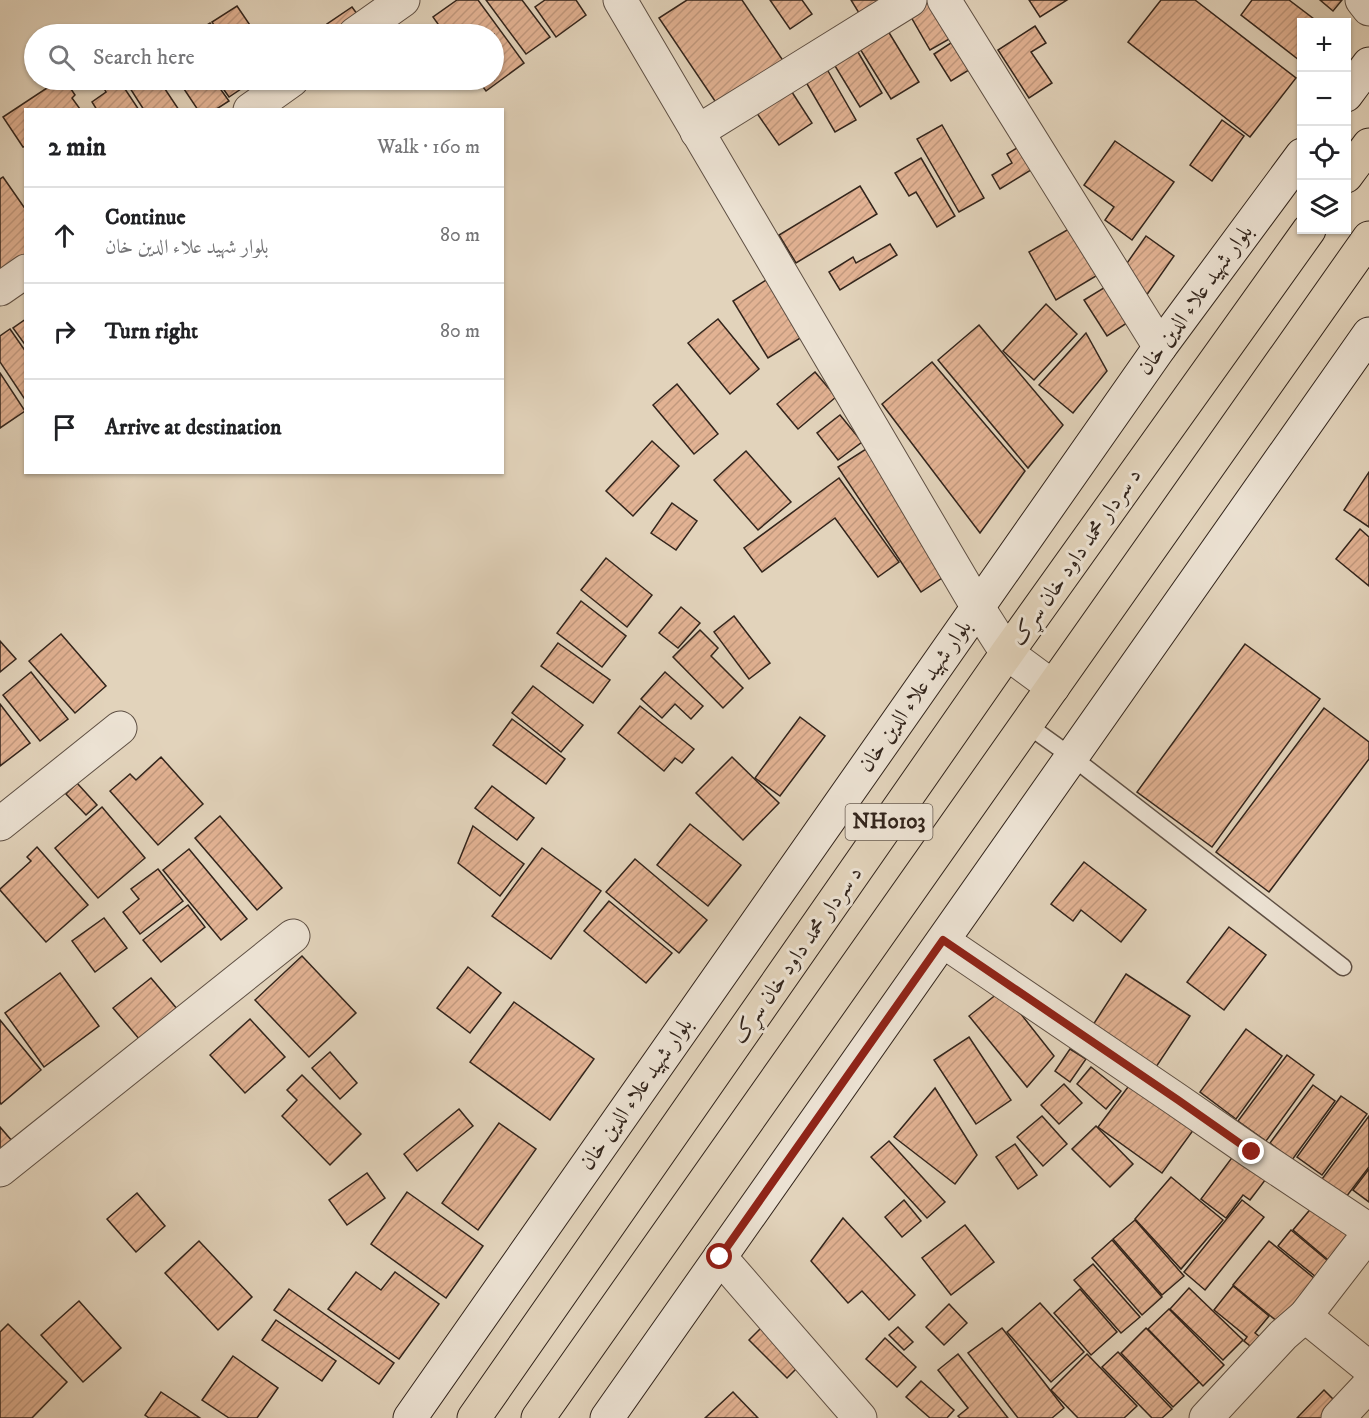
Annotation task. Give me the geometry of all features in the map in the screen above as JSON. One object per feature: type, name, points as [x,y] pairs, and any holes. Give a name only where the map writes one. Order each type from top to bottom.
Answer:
[{"type":"highway","points":[[1351,170],[1369,145]]},
{"type":"highway","name":"د سردار محمد داود خان سړک","points":[[474,1418],[1007,653],[1306,234]]},
{"type":"highway","name":"NH0103","points":[[538,1418],[1369,238]]},
{"type":"street","points":[[369,24],[403,0]]},
{"type":"street","points":[[620,0],[977,606],[1007,653],[1053,687]]},
{"type":"street","points":[[698,132],[909,0]]},
{"type":"street","points":[[944,0],[1160,347]]},
{"type":"street","points":[[1362,0],[1369,9]]},
{"type":"street","points":[[1351,89],[1369,64]]},
{"type":"street","points":[[253,108],[278,90]]},
{"type":"street","name":"بلوار شهید علاء الدین خان","points":[[410,1418],[977,606],[1160,347],[1297,162]]},
{"type":"street","points":[[0,289],[24,272]]},
{"type":"street","points":[[607,1418],[1369,334]]},
{"type":"street","points":[[0,824],[120,728]]},
{"type":"street","points":[[0,1170],[293,936]]},
{"type":"street","points":[[943,940],[1360,1224],[1366,1232],[1363,1241],[1305,1316],[1283,1335],[1206,1418]]},
{"type":"street","points":[[720,1257],[860,1418]]},
{"type":"street","points":[[1305,1316],[1369,1368]]},
{"type":"street","points":[[1338,1418],[1369,1385]]},
{"type":"lane","points":[[1026,724],[1343,967]]},
{"type":"building","points":[[457,0],[478,0],[496,24],[438,24],[433,17]]},
{"type":"building","points":[[486,0],[522,0],[550,37],[526,54]]},
{"type":"building","points":[[545,0],[576,0],[586,15],[556,37],[535,7]]},
{"type":"building","points":[[687,0],[742,0],[784,62],[719,107],[659,18]]},
{"type":"building","points":[[770,0],[802,0],[812,14],[790,29]]},
{"type":"building","points":[[851,0],[880,0],[859,13]]},
{"type":"building","points":[[924,0],[938,0],[958,34],[930,50],[907,10]]},
{"type":"building","points":[[1029,0],[1067,0],[1040,17]]},
{"type":"building","points":[[1161,0],[1195,0],[1296,78],[1250,137],[1128,42]]},
{"type":"building","points":[[1252,0],[1289,0],[1313,18],[1297,18],[1297,58],[1241,15]]},
{"type":"building","points":[[1320,0],[1342,0],[1333,11]]},
{"type":"building","points":[[237,6],[249,24],[213,24],[212,22]]},
{"type":"building","points":[[352,7],[363,22],[360,24],[327,24]]},
{"type":"building","points":[[885,26],[919,82],[891,99],[857,44]]},
{"type":"building","points":[[1035,26],[1046,43],[1031,52],[1052,83],[1029,98],[998,50]]},
{"type":"building","points":[[504,36],[524,63],[504,78]]},
{"type":"building","points":[[960,37],[977,65],[951,81],[934,54]]},
{"type":"building","points":[[855,47],[882,93],[860,107],[832,61]]},
{"type":"building","points":[[824,64],[856,120],[835,132],[803,77]]},
{"type":"building","points":[[788,86],[812,123],[779,145],[754,109]]},
{"type":"building","points":[[44,90],[72,90],[75,95],[72,98],[79,108],[24,108],[23,147],[3,117]]},
{"type":"building","points":[[105,90],[126,90],[138,108],[96,108],[92,102],[106,92]]},
{"type":"building","points":[[131,90],[166,90],[178,108],[143,108]]},
{"type":"building","points":[[185,90],[221,90],[229,101],[218,108],[197,108]]},
{"type":"building","points":[[224,90],[240,90],[229,97]]},
{"type":"building","points":[[1222,120],[1244,136],[1212,181],[1190,165]]},
{"type":"building","points":[[942,125],[984,198],[959,212],[917,139]]},
{"type":"building","points":[[1115,141],[1174,182],[1132,240],[1105,220],[1114,207],[1084,185]]},
{"type":"building","points":[[1025,143],[1039,165],[1000,189],[992,175],[1012,163],[1007,154]]},
{"type":"building","points":[[921,158],[955,216],[937,227],[916,192],[909,196],[895,173]]},
{"type":"building","points":[[3,177],[24,207],[24,267],[0,283],[0,179]]},
{"type":"building","points":[[860,186],[877,214],[796,263],[779,235]]},
{"type":"building","points":[[1074,226],[1101,273],[1056,300],[1029,252]]},
{"type":"building","points":[[1146,236],[1174,256],[1146,296],[1118,276]]},
{"type":"building","points":[[890,244],[897,255],[840,290],[829,272],[853,257],[856,263]]},
{"type":"building","points":[[774,275],[810,332],[768,358],[733,301]]},
{"type":"building","points":[[1107,286],[1130,321],[1107,336],[1084,300]]},
{"type":"building","points":[[1046,304],[1077,334],[1034,380],[1003,351]]},
{"type":"building","points":[[718,319],[759,369],[730,394],[688,343]]},
{"type":"building","points":[[24,320],[24,343],[13,328]]},
{"type":"building","points":[[979,325],[1063,425],[1028,468],[938,360]]},
{"type":"building","points":[[10,329],[24,349],[24,398],[0,362],[0,336]]},
{"type":"building","points":[[1086,333],[1107,371],[1073,413],[1039,385]]},
{"type":"building","points":[[932,362],[1025,471],[980,533],[882,404]]},
{"type":"building","points":[[815,372],[836,397],[798,429],[777,404]]},
{"type":"building","points":[[0,373],[24,412],[0,428]]},
{"type":"building","points":[[677,384],[718,434],[694,454],[653,405]]},
{"type":"building","points":[[840,415],[862,442],[838,460],[817,433]]},
{"type":"building","points":[[652,441],[679,466],[633,516],[606,491]]},
{"type":"building","points":[[866,449],[948,574],[921,592],[838,467]]},
{"type":"building","points":[[746,451],[791,502],[758,530],[714,480]]},
{"type":"building","points":[[1369,472],[1369,527],[1344,510]]},
{"type":"building","points":[[839,478],[899,562],[878,577],[835,518],[762,572],[744,548]]},
{"type":"building","points":[[672,503],[697,521],[676,550],[651,533]]},
{"type":"building","points":[[1360,529],[1369,537],[1369,586],[1336,559]]},
{"type":"building","points":[[606,558],[652,595],[627,627],[581,590]]},
{"type":"building","points":[[581,601],[626,636],[602,667],[557,633]]},
{"type":"building","points":[[681,607],[700,623],[678,648],[659,633]]},
{"type":"building","points":[[734,616],[770,663],[749,679],[714,632]]},
{"type":"building","points":[[700,630],[718,648],[711,656],[743,688],[723,708],[673,657]]},
{"type":"building","points":[[61,634],[106,686],[75,713],[29,661]]},
{"type":"building","points":[[0,641],[16,659],[0,672]]},
{"type":"building","points":[[558,643],[610,680],[593,703],[541,666]]},
{"type":"building","points":[[1245,644],[1320,699],[1212,847],[1137,792]]},
{"type":"building","points":[[31,672],[68,719],[40,741],[3,695]]},
{"type":"building","points":[[665,672],[703,706],[691,719],[675,704],[662,718],[641,699]]},
{"type":"building","points":[[533,686],[583,725],[561,752],[512,713]]},
{"type":"building","points":[[0,704],[30,743],[0,766]]},
{"type":"building","points":[[640,706],[694,749],[682,763],[675,758],[664,771],[618,733]]},
{"type":"building","points":[[1324,708],[1369,742],[1369,759],[1269,892],[1216,852]]},
{"type":"building","points":[[800,717],[825,736],[780,796],[755,778]]},
{"type":"building","points":[[512,719],[565,759],[546,784],[493,745]]},
{"type":"building","points":[[161,757],[203,804],[158,845],[110,791],[130,774],[136,780]]},
{"type":"building","points":[[732,757],[779,803],[743,840],[696,793]]},
{"type":"building","points":[[77,783],[97,805],[86,815],[66,794]]},
{"type":"building","points":[[492,786],[534,818],[517,840],[475,808]]},
{"type":"building","points":[[102,807],[145,858],[98,898],[55,848]]},
{"type":"building","points":[[220,816],[282,888],[257,910],[195,838]]},
{"type":"building","points":[[690,824],[741,865],[708,906],[657,865]]},
{"type":"building","points":[[473,826],[524,864],[500,896],[458,863]]},
{"type":"building","points":[[37,847],[88,905],[46,942],[0,890],[31,861],[27,857]]},
{"type":"building","points":[[542,848],[601,891],[551,959],[492,916]]},
{"type":"building","points":[[189,849],[247,919],[221,940],[163,870]]},
{"type":"building","points":[[635,859],[707,920],[679,953],[606,892]]},
{"type":"building","points":[[1084,862],[1146,910],[1121,942],[1081,910],[1073,921],[1051,904]]},
{"type":"building","points":[[158,869],[183,901],[140,934],[123,912],[139,899],[131,889]]},
{"type":"building","points":[[609,901],[672,953],[646,983],[584,931]]},
{"type":"building","points":[[188,905],[205,927],[161,962],[143,940]]},
{"type":"building","points":[[104,918],[127,948],[95,972],[72,941]]},
{"type":"building","points":[[1229,927],[1266,955],[1224,1010],[1187,982]]},
{"type":"building","points":[[302,956],[356,1013],[309,1057],[255,1000]]},
{"type":"building","points":[[468,967],[501,993],[470,1033],[437,1008]]},
{"type":"building","points":[[60,973],[99,1026],[44,1067],[5,1013]]},
{"type":"building","points":[[1126,974],[1190,1016],[1154,1070],[1091,1028]]},
{"type":"building","points":[[151,978],[178,1010],[140,1040],[113,1008]]},
{"type":"building","points":[[1002,990],[1054,1056],[1027,1087],[969,1016]]},
{"type":"building","points":[[514,1002],[594,1059],[550,1120],[470,1062]]},
{"type":"building","points":[[250,1019],[285,1057],[245,1093],[210,1055]]},
{"type":"building","points":[[0,1020],[41,1070],[1,1104],[0,1102]]},
{"type":"building","points":[[1246,1029],[1282,1056],[1236,1119],[1200,1092]]},
{"type":"building","points":[[969,1037],[1011,1100],[976,1124],[934,1060]]},
{"type":"building","points":[[1070,1049],[1086,1059],[1070,1082],[1055,1071]]},
{"type":"building","points":[[330,1052],[357,1083],[340,1099],[312,1068]]},
{"type":"building","points":[[1287,1055],[1314,1075],[1266,1141],[1238,1121]]},
{"type":"building","points":[[1091,1067],[1121,1091],[1106,1109],[1077,1084]]},
{"type":"building","points":[[302,1075],[361,1134],[330,1165],[282,1116],[297,1100],[287,1090]]},
{"type":"building","points":[[1134,1079],[1197,1125],[1162,1173],[1098,1127]]},
{"type":"building","points":[[1064,1084],[1082,1103],[1059,1124],[1041,1105]]},
{"type":"building","points":[[1313,1085],[1335,1101],[1292,1160],[1270,1143]]},
{"type":"building","points":[[935,1088],[977,1155],[955,1184],[894,1137]]},
{"type":"building","points":[[1341,1096],[1367,1114],[1322,1175],[1297,1157]]},
{"type":"building","points":[[459,1109],[473,1126],[417,1171],[404,1154]]},
{"type":"building","points":[[1042,1116],[1067,1144],[1043,1166],[1017,1137]]},
{"type":"building","points":[[1369,1116],[1369,1167],[1346,1197],[1322,1179]]},
{"type":"building","points":[[499,1123],[536,1149],[478,1230],[442,1203]]},
{"type":"building","points":[[1096,1126],[1133,1164],[1110,1187],[1072,1149]]},
{"type":"building","points":[[0,1127],[19,1149],[0,1166]]},
{"type":"building","points":[[889,1141],[945,1202],[927,1218],[871,1157]]},
{"type":"building","points":[[1015,1144],[1037,1175],[1018,1189],[996,1157]]},
{"type":"building","points":[[1237,1151],[1269,1175],[1250,1200],[1243,1195],[1226,1218],[1201,1199]]},
{"type":"building","points":[[1369,1169],[1369,1202],[1353,1190]]},
{"type":"building","points":[[367,1173],[385,1198],[347,1225],[329,1200]]},
{"type":"building","points":[[1171,1177],[1223,1220],[1181,1269],[1135,1219]]},
{"type":"building","points":[[407,1192],[483,1246],[446,1298],[371,1244]]},
{"type":"building","points":[[137,1193],[165,1226],[136,1252],[107,1219]]},
{"type":"building","points":[[904,1200],[921,1221],[902,1237],[885,1217]]},
{"type":"building","points":[[1242,1200],[1264,1217],[1205,1290],[1184,1272]]},
{"type":"building","points":[[1318,1200],[1364,1239],[1340,1270],[1293,1230]]},
{"type":"building","points":[[843,1218],[915,1295],[889,1320],[862,1291],[848,1303],[811,1261]]},
{"type":"building","points":[[1135,1220],[1184,1276],[1162,1295],[1113,1239]]},
{"type":"building","points":[[965,1225],[994,1262],[951,1295],[922,1258]]},
{"type":"building","points":[[1291,1230],[1340,1271],[1327,1286],[1278,1246]]},
{"type":"building","points":[[1112,1240],[1162,1297],[1142,1315],[1092,1258]]},
{"type":"building","points":[[199,1241],[252,1297],[218,1330],[165,1273]]},
{"type":"building","points":[[1269,1241],[1320,1283],[1284,1327],[1233,1285]]},
{"type":"building","points":[[1093,1264],[1140,1317],[1121,1333],[1074,1280]]},
{"type":"building","points":[[356,1272],[381,1290],[395,1272],[439,1304],[399,1359],[328,1309]]},
{"type":"building","points":[[1233,1286],[1269,1316],[1255,1333],[1268,1343],[1260,1354],[1244,1341],[1247,1337],[1214,1310]]},
{"type":"building","points":[[1189,1288],[1243,1340],[1223,1360],[1170,1309]]},
{"type":"building","points":[[289,1289],[394,1363],[379,1384],[274,1310]]},
{"type":"building","points":[[1080,1289],[1117,1332],[1091,1355],[1054,1313]]},
{"type":"building","points":[[79,1301],[121,1348],[83,1382],[41,1335]]},
{"type":"building","points":[[1040,1303],[1084,1352],[1051,1382],[1007,1332]]},
{"type":"building","points":[[949,1304],[967,1323],[944,1345],[926,1327]]},
{"type":"building","points":[[1169,1309],[1224,1365],[1203,1386],[1148,1329]]},
{"type":"building","points":[[276,1320],[336,1361],[322,1381],[262,1340]]},
{"type":"building","points":[[8,1324],[67,1382],[32,1418],[0,1418],[0,1332]]},
{"type":"building","points":[[764,1325],[801,1364],[787,1378],[749,1340]]},
{"type":"building","points":[[898,1327],[913,1342],[904,1350],[889,1335]]},
{"type":"building","points":[[1002,1328],[1064,1408],[1052,1418],[1018,1418],[968,1353]]},
{"type":"building","points":[[1146,1328],[1199,1382],[1173,1407],[1121,1353]]},
{"type":"building","points":[[885,1338],[916,1367],[897,1387],[866,1359]]},
{"type":"building","points":[[1118,1352],[1172,1409],[1162,1418],[1152,1418],[1102,1367]]},
{"type":"building","points":[[958,1354],[1008,1418],[960,1418],[958,1416],[968,1408],[938,1370]]},
{"type":"building","points":[[1087,1354],[1137,1406],[1124,1418],[1078,1418],[1051,1390]]},
{"type":"building","points":[[233,1356],[278,1388],[257,1418],[229,1418],[202,1400]]},
{"type":"building","points":[[921,1381],[954,1410],[947,1418],[930,1418],[906,1397]]},
{"type":"building","points":[[1324,1390],[1339,1405],[1327,1418],[1297,1418]]},
{"type":"building","points":[[161,1392],[200,1418],[149,1418],[145,1415]]},
{"type":"building","points":[[733,1392],[758,1418],[705,1418]]},
{"type":"route","points":[[720,1257],[943,940],[1252,1152]]}]
